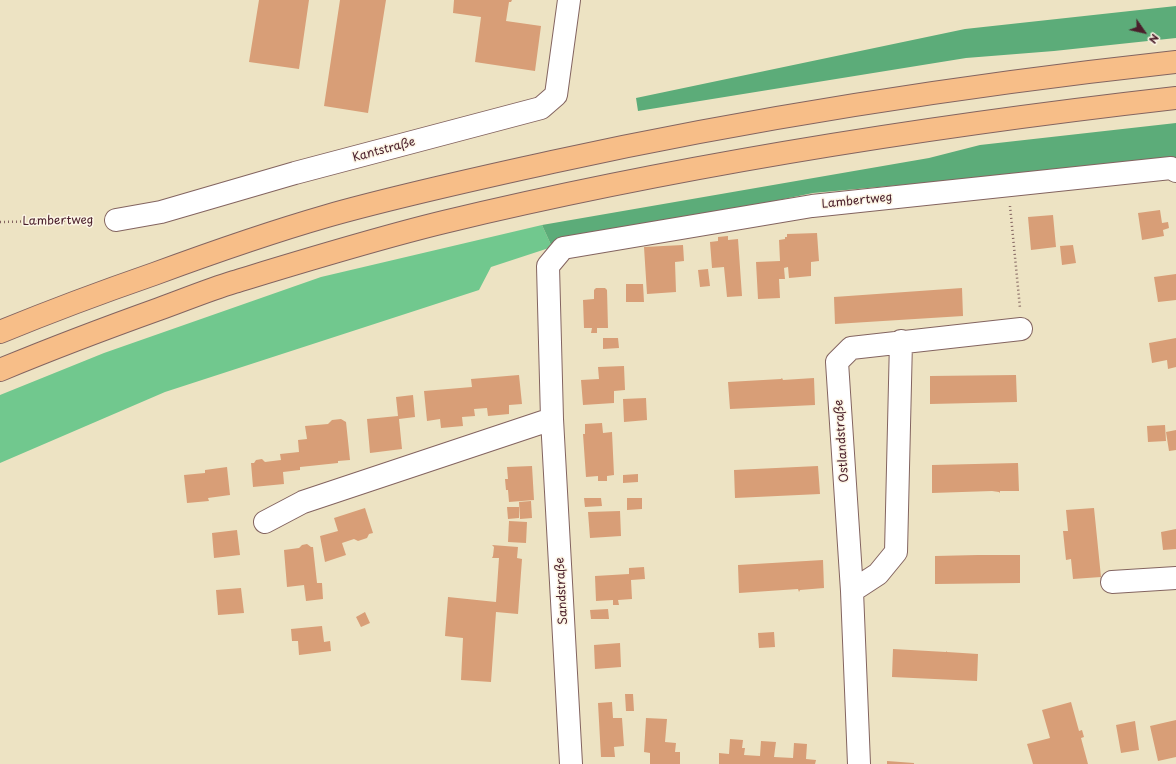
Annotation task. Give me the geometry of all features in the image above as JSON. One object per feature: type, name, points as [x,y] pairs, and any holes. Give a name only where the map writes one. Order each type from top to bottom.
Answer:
[{"type":"highway","points":[[0,332],[50,311],[223,249],[326,217],[439,187],[626,146],[752,122],[884,100],[1176,62]]},
{"type":"highway","points":[[0,370],[68,342],[230,283],[339,251],[451,221],[635,180],[757,157],[876,138],[1120,104],[1176,98]]},
{"type":"street","name":"Kantstraße","points":[[116,220],[161,212],[295,173],[541,108],[556,95],[569,0]]},
{"type":"street","name":"Lambertweg","points":[[548,266],[564,248],[812,206],[1171,168],[1176,171]]},
{"type":"street","name":"Sandstraße","points":[[548,266],[552,419],[571,764]]},
{"type":"street","name":"Ostlandstraße","points":[[859,764],[852,591],[837,362],[851,348],[901,341],[1021,329]]},
{"type":"street","points":[[852,591],[878,574],[896,552],[901,341]]},
{"type":"street","points":[[264,522],[303,502],[552,419]]},
{"type":"street","points":[[1112,582],[1176,578]]},
{"type":"path","points":[[1008,186],[1021,329]]},
{"type":"path","name":"Lambertweg","points":[[0,222],[116,220]]},
{"type":"green space","points":[[1176,6],[1176,38],[1054,51],[966,58],[638,111],[636,98],[965,29]]},
{"type":"green space","points":[[1176,123],[1176,160],[813,193],[552,247],[542,225],[929,158],[980,145]]},
{"type":"green space","points":[[542,225],[552,247],[491,267],[479,290],[165,392],[0,463],[0,395],[104,353],[321,277]]},
{"type":"building","points":[[259,0],[309,0],[299,69],[249,62]]},
{"type":"building","points":[[340,0],[386,0],[368,113],[324,106]]},
{"type":"building","points":[[454,0],[512,0],[509,2],[506,21],[541,26],[535,71],[475,62],[481,17],[453,13]]},
{"type":"building","points":[[1160,210],[1162,223],[1168,222],[1169,228],[1163,230],[1164,236],[1142,240],[1138,213]]},
{"type":"building","points":[[1053,215],[1056,247],[1031,250],[1028,217]]},
{"type":"building","points":[[817,233],[819,261],[811,262],[811,276],[789,278],[788,267],[784,268],[785,279],[779,279],[780,298],[758,299],[756,262],[780,261],[779,240],[785,239],[787,234]]},
{"type":"building","points":[[728,236],[728,240],[738,239],[742,296],[727,297],[724,267],[712,268],[710,242],[718,241],[718,237]]},
{"type":"building","points":[[683,245],[684,261],[675,262],[676,292],[647,294],[644,247]]},
{"type":"building","points":[[1073,245],[1076,263],[1062,265],[1060,246]]},
{"type":"building","points":[[708,269],[710,286],[700,287],[698,270]]},
{"type":"building","points":[[1176,274],[1176,300],[1158,302],[1154,277]]},
{"type":"building","points":[[626,284],[643,284],[644,302],[626,302]]},
{"type":"building","points":[[596,288],[605,288],[607,290],[608,328],[597,328],[597,333],[591,333],[592,328],[584,328],[583,300],[594,299],[594,290]]},
{"type":"building","points":[[962,288],[963,316],[835,324],[834,297]]},
{"type":"building","points":[[603,338],[618,338],[619,348],[603,349]]},
{"type":"building","points":[[1176,338],[1176,367],[1168,369],[1167,360],[1152,363],[1149,343]]},
{"type":"building","points":[[624,366],[625,390],[614,391],[614,403],[583,405],[581,380],[599,379],[598,367]]},
{"type":"building","points":[[519,375],[522,404],[509,405],[509,414],[488,416],[487,408],[474,409],[475,416],[462,417],[463,426],[441,428],[440,419],[427,421],[424,391],[472,387],[471,379]]},
{"type":"building","points":[[1016,375],[1017,402],[930,404],[930,376]]},
{"type":"building","points":[[782,378],[783,380],[814,378],[815,405],[730,409],[728,382]]},
{"type":"building","points":[[413,395],[415,417],[399,419],[402,449],[370,453],[367,419],[398,416],[396,397]]},
{"type":"building","points":[[646,398],[647,420],[624,422],[623,399]]},
{"type":"building","points":[[341,419],[346,422],[350,460],[338,461],[338,463],[300,467],[300,470],[283,472],[284,484],[253,487],[251,463],[262,459],[265,462],[281,460],[280,454],[299,452],[298,440],[307,439],[305,426],[328,424],[332,420]]},
{"type":"building","points":[[602,423],[603,433],[612,432],[614,475],[607,476],[607,481],[598,481],[598,476],[586,477],[583,434],[585,434],[585,424]]},
{"type":"building","points":[[1165,425],[1166,441],[1148,442],[1147,426]]},
{"type":"building","points":[[1176,430],[1176,450],[1169,451],[1166,432]]},
{"type":"building","points":[[1018,463],[1019,491],[1000,491],[1000,493],[992,491],[932,493],[932,465]]},
{"type":"building","points":[[532,466],[534,500],[509,502],[505,479],[508,479],[507,467]]},
{"type":"building","points":[[818,466],[820,494],[735,498],[734,470]]},
{"type":"building","points":[[227,467],[230,495],[208,498],[209,501],[187,503],[184,475],[205,473],[205,470]]},
{"type":"building","points":[[638,474],[638,482],[623,483],[623,475]]},
{"type":"building","points":[[584,498],[601,498],[602,506],[585,507]]},
{"type":"building","points":[[627,498],[642,498],[642,509],[627,510]]},
{"type":"building","points":[[531,501],[532,518],[520,519],[519,502]]},
{"type":"building","points":[[507,507],[519,507],[519,518],[508,519]]},
{"type":"building","points":[[365,508],[373,533],[369,534],[367,538],[358,541],[354,539],[342,543],[346,555],[325,562],[320,536],[338,531],[334,518]]},
{"type":"building","points":[[1094,508],[1101,577],[1073,579],[1071,559],[1066,560],[1063,531],[1068,531],[1066,510]]},
{"type":"building","points":[[620,511],[621,536],[590,538],[588,512]]},
{"type":"building","points":[[509,521],[527,522],[526,543],[508,542]]},
{"type":"building","points":[[1176,529],[1176,549],[1163,550],[1161,532]]},
{"type":"building","points":[[237,530],[240,555],[214,558],[212,533]]},
{"type":"building","points":[[307,544],[313,547],[317,583],[322,583],[323,599],[306,601],[304,585],[287,587],[284,550],[299,548],[302,545]]},
{"type":"building","points":[[492,545],[518,547],[517,558],[522,559],[518,614],[496,612],[491,682],[461,680],[463,638],[445,636],[448,597],[496,602],[499,558],[492,558],[494,547]]},
{"type":"building","points":[[1020,555],[1020,583],[935,584],[935,556]]},
{"type":"building","points":[[823,560],[824,588],[800,590],[799,592],[798,589],[739,593],[738,565]]},
{"type":"building","points":[[644,567],[645,579],[631,580],[632,599],[618,600],[619,605],[613,605],[613,600],[596,601],[595,576],[629,574],[629,568]]},
{"type":"building","points":[[241,588],[244,613],[218,615],[216,590]]},
{"type":"building","points":[[608,609],[609,619],[591,619],[590,610]]},
{"type":"building","points":[[365,612],[370,623],[361,627],[356,617]]},
{"type":"building","points":[[322,626],[324,642],[330,641],[331,651],[299,655],[298,641],[292,641],[291,629]]},
{"type":"building","points":[[774,632],[775,647],[759,648],[758,633]]},
{"type":"building","points":[[620,643],[621,667],[595,669],[594,645]]},
{"type":"building","points":[[893,649],[978,654],[977,681],[892,677]]},
{"type":"building","points":[[625,694],[633,694],[634,711],[626,711]]},
{"type":"building","points":[[612,702],[613,718],[622,718],[624,746],[614,747],[615,757],[601,757],[598,703]]},
{"type":"building","points":[[1071,702],[1079,731],[1082,730],[1084,737],[1081,738],[1088,764],[1033,764],[1027,744],[1050,738],[1042,710]]},
{"type":"building","points":[[646,718],[667,719],[665,742],[676,743],[675,752],[680,752],[680,764],[650,764],[650,753],[644,752]]},
{"type":"building","points":[[1176,720],[1176,757],[1158,761],[1150,726]]},
{"type":"building","points":[[1135,721],[1139,750],[1121,753],[1116,725]]},
{"type":"building","points":[[730,739],[743,740],[742,748],[745,748],[744,755],[760,756],[761,741],[776,742],[774,757],[793,758],[794,743],[807,744],[806,759],[816,760],[815,764],[719,764],[719,753],[729,754]]},
{"type":"building","points":[[887,761],[914,763],[914,764],[887,764]]}]
